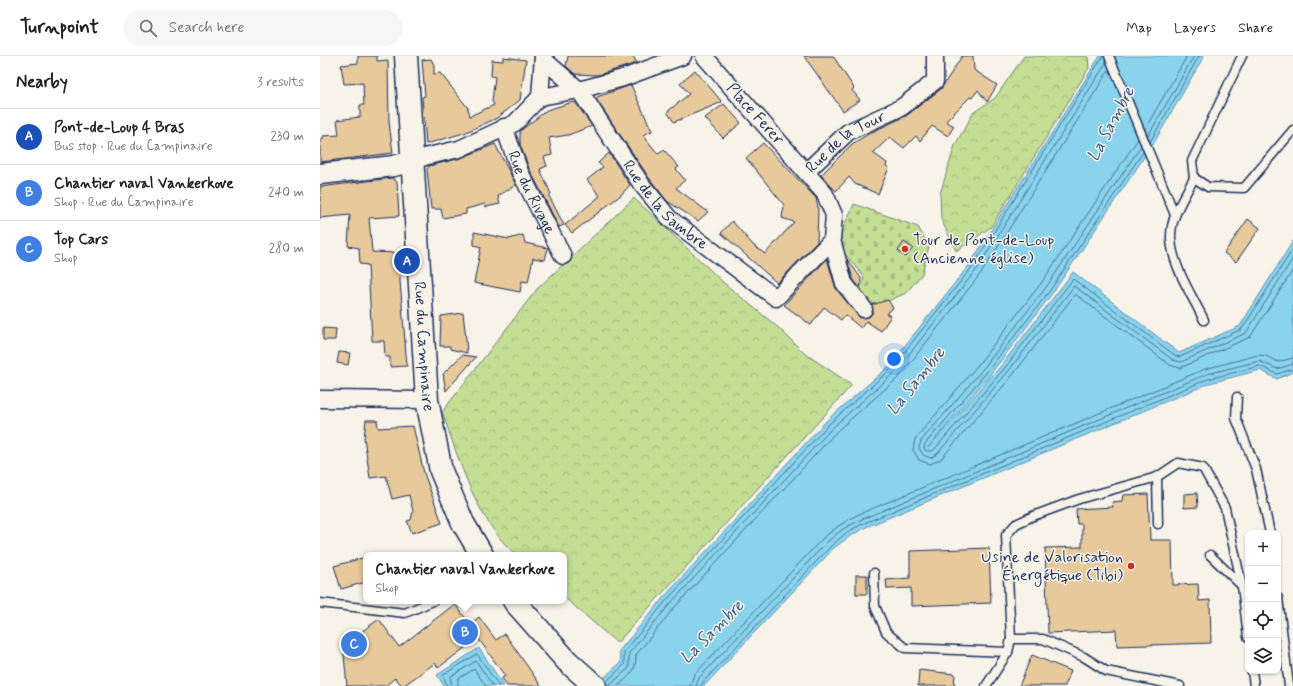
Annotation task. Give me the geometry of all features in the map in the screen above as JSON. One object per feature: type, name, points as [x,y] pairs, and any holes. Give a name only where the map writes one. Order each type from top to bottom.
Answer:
[{"type":"main road","name":"Rue du Campinaire","points":[[406,56],[427,400],[441,471],[462,523],[480,552]]},
{"type":"main road","points":[[517,604],[567,661],[595,686]]},
{"type":"street","points":[[320,174],[394,166],[459,148],[515,123],[540,97],[579,90],[623,78],[682,56]]},
{"type":"street","name":"Place Ferer","points":[[704,56],[807,172]]},
{"type":"street","name":"Rue de la Tour","points":[[832,240],[834,215],[825,194],[807,172],[848,132],[902,107],[935,81],[935,56]]},
{"type":"street","points":[[540,97],[543,57]]},
{"type":"street","name":"Rue de la Sambre","points":[[543,57],[579,90],[642,185],[670,219],[776,298],[832,240]]},
{"type":"street","name":"Rue du Rivage","points":[[504,127],[520,172],[563,256]]},
{"type":"street","points":[[832,240],[844,283],[864,309]]},
{"type":"street","points":[[320,399],[427,400]]},
{"type":"lane","points":[[1110,56],[1175,215]]},
{"type":"lane","points":[[1204,320],[1176,263],[1170,237],[1175,215],[1194,178],[1192,162],[1242,56]]},
{"type":"lane","points":[[1194,178],[1208,187],[1244,188],[1293,130]]},
{"type":"lane","points":[[1237,397],[1236,418],[1256,469],[1269,530]]},
{"type":"lane","points":[[986,686],[1008,652],[1011,639],[1006,535],[1016,524],[1032,516],[1079,499],[1157,477],[1178,463],[1203,468],[1224,508],[1242,586],[1245,612]]},
{"type":"lane","points":[[1157,477],[1158,524]]},
{"type":"lane","points":[[1210,555],[1242,586]]},
{"type":"lane","points":[[874,573],[875,606],[886,632],[906,648],[1008,652]]},
{"type":"lane","points":[[1278,602],[1289,686]]},
{"type":"lane","points":[[320,603],[405,613],[426,604]]},
{"type":"lane","points":[[1011,639],[1043,639],[1084,657],[1106,671],[1180,686]]},
{"type":"lane","points":[[1252,674],[1254,686]]},
{"type":"green space","points":[[1024,56],[1088,56],[1089,68],[991,227],[956,251],[941,219],[940,194],[955,145],[974,112],[995,98]]},
{"type":"green space","points":[[634,198],[725,284],[780,329],[804,353],[852,385],[617,643],[567,600],[567,552],[513,552],[502,541],[479,507],[470,488],[442,412],[537,289]]},
{"type":"green space","points":[[854,204],[918,227],[929,246],[922,274],[906,293],[879,305],[866,301],[860,290],[864,277],[845,254],[837,241]]},
{"type":"water","name":"La Sambre","points":[[1100,56],[1204,56],[1155,141],[1054,291],[989,376],[928,448],[1000,367],[1073,272],[1179,353],[1240,326],[1293,241],[1293,372],[1277,379],[1260,370],[1210,383],[864,528],[834,548],[704,686],[595,686],[621,662],[619,651],[663,598],[827,420],[887,368],[970,264]]},
{"type":"water","points":[[479,648],[504,686],[444,686],[437,675]]},
{"type":"building","points":[[358,56],[377,56],[377,61],[388,60],[389,122],[393,153],[320,162],[320,139],[323,139],[323,136],[339,135],[337,120],[360,117],[360,105],[364,105],[363,83],[344,84],[341,65],[358,63]]},
{"type":"building","points":[[568,56],[633,56],[637,63],[598,75],[575,74],[566,66]]},
{"type":"building","points":[[804,56],[833,56],[854,88],[852,90],[860,100],[843,111]]},
{"type":"building","points":[[962,56],[973,56],[974,70],[997,85],[987,102],[978,90],[972,98],[970,97],[946,121],[954,126],[948,136],[932,126],[920,141],[916,136],[904,148],[890,137],[873,153],[887,163],[886,166],[889,168],[878,194],[855,184],[849,177],[836,191],[821,175],[852,144],[870,133],[906,116],[941,89]]},
{"type":"building","points":[[503,57],[526,60],[520,100],[497,118],[464,133],[426,144],[422,97],[425,96],[422,60],[431,59],[434,65],[434,74],[440,73],[468,108],[470,116],[494,105],[492,101],[495,77],[491,76],[492,60],[503,61]]},
{"type":"building","points":[[695,70],[722,102],[674,122],[667,112],[689,94],[680,83]]},
{"type":"building","points":[[631,85],[652,131],[643,135],[658,154],[664,150],[679,167],[676,169],[685,180],[676,188],[708,212],[698,221],[667,201],[650,179],[596,99],[597,97]]},
{"type":"building","points":[[573,102],[576,103],[592,126],[568,135],[549,138],[552,155],[544,157],[547,166],[540,169],[551,194],[549,196],[564,225],[559,227],[529,168],[520,145],[520,131],[547,110]]},
{"type":"building","points":[[724,104],[741,123],[723,138],[705,118]]},
{"type":"building","points":[[763,143],[816,198],[818,208],[817,242],[777,283],[721,233],[732,221],[753,245],[765,254],[794,222],[782,218],[784,205],[746,158]]},
{"type":"building","points":[[495,144],[516,185],[498,196],[500,204],[486,207],[485,204],[466,209],[466,214],[443,218],[441,209],[431,209],[427,169],[429,166],[461,158]]},
{"type":"building","points":[[609,153],[630,185],[621,195],[572,233],[565,225],[600,196],[587,180],[603,167],[598,163]]},
{"type":"building","points":[[392,178],[397,182],[399,216],[369,218],[372,252],[400,253],[400,281],[407,366],[390,367],[390,357],[385,357],[384,341],[372,341],[368,265],[360,264],[359,248],[348,246],[350,215],[320,218],[320,187]]},
{"type":"building","points":[[1248,219],[1260,228],[1236,262],[1224,253]]},
{"type":"building","points":[[474,232],[509,239],[523,235],[525,243],[548,248],[545,260],[533,258],[528,282],[522,281],[520,292],[474,283],[481,247],[474,245]]},
{"type":"building","name":"Tour de Pont-de-Loup (Ancienne église)","points":[[904,242],[913,248],[906,257],[898,251]]},
{"type":"building","points":[[827,259],[836,289],[860,318],[869,317],[873,312],[872,305],[888,300],[893,308],[886,314],[891,316],[881,331],[866,321],[861,328],[845,315],[841,320],[824,307],[811,325],[784,305]]},
{"type":"building","points":[[847,259],[861,278],[860,288],[853,279]]},
{"type":"building","points":[[463,313],[467,353],[450,349],[450,346],[440,346],[441,316]]},
{"type":"building","points":[[323,328],[336,329],[335,340],[323,340]]},
{"type":"building","points":[[339,352],[350,353],[348,365],[337,363]]},
{"type":"building","points":[[462,355],[476,357],[446,391],[443,374]]},
{"type":"building","points":[[366,420],[377,420],[378,428],[413,426],[424,473],[442,523],[412,533],[407,521],[411,520],[413,511],[409,495],[392,499],[386,476],[370,478],[364,438]]},
{"type":"building","points":[[1197,493],[1198,507],[1184,508],[1184,494]]},
{"type":"building","points":[[1148,494],[1150,540],[1172,540],[1173,585],[1198,584],[1199,601],[1210,600],[1211,643],[1117,646],[1116,630],[1048,633],[1045,548],[1082,547],[1082,524],[1077,524],[1076,509],[1113,507],[1112,502],[1122,501],[1123,495]]},
{"type":"building","points":[[989,548],[991,603],[911,606],[911,588],[887,589],[886,580],[910,578],[910,551]]},
{"type":"building","points":[[363,558],[363,583],[341,589],[334,566]]},
{"type":"building","points":[[856,575],[867,575],[867,594],[856,594]]},
{"type":"building","points":[[455,604],[470,624],[479,617],[496,640],[505,634],[541,686],[507,686],[502,678],[505,676],[478,638],[438,668],[435,663],[403,686],[395,678],[385,686],[347,686],[343,645],[379,619],[399,647]]},
{"type":"building","points":[[1032,655],[1071,671],[1065,686],[1019,686]]},
{"type":"building","points":[[919,670],[955,674],[954,686],[918,686]]},
{"type":"place","name":"Tour de Pont-de-Loup (Ancienne église)","points":[[905,249]]},
{"type":"place","name":"Pont-de-Loup 4 Bras","points":[[407,261]]},
{"type":"place","name":"Usine de Valorisation Énergétique (Tibi)","points":[[1131,566]]},
{"type":"place","name":"Chantier naval Vankerkove","points":[[465,632]]},
{"type":"place","name":"Top Cars","points":[[354,644]]}]
